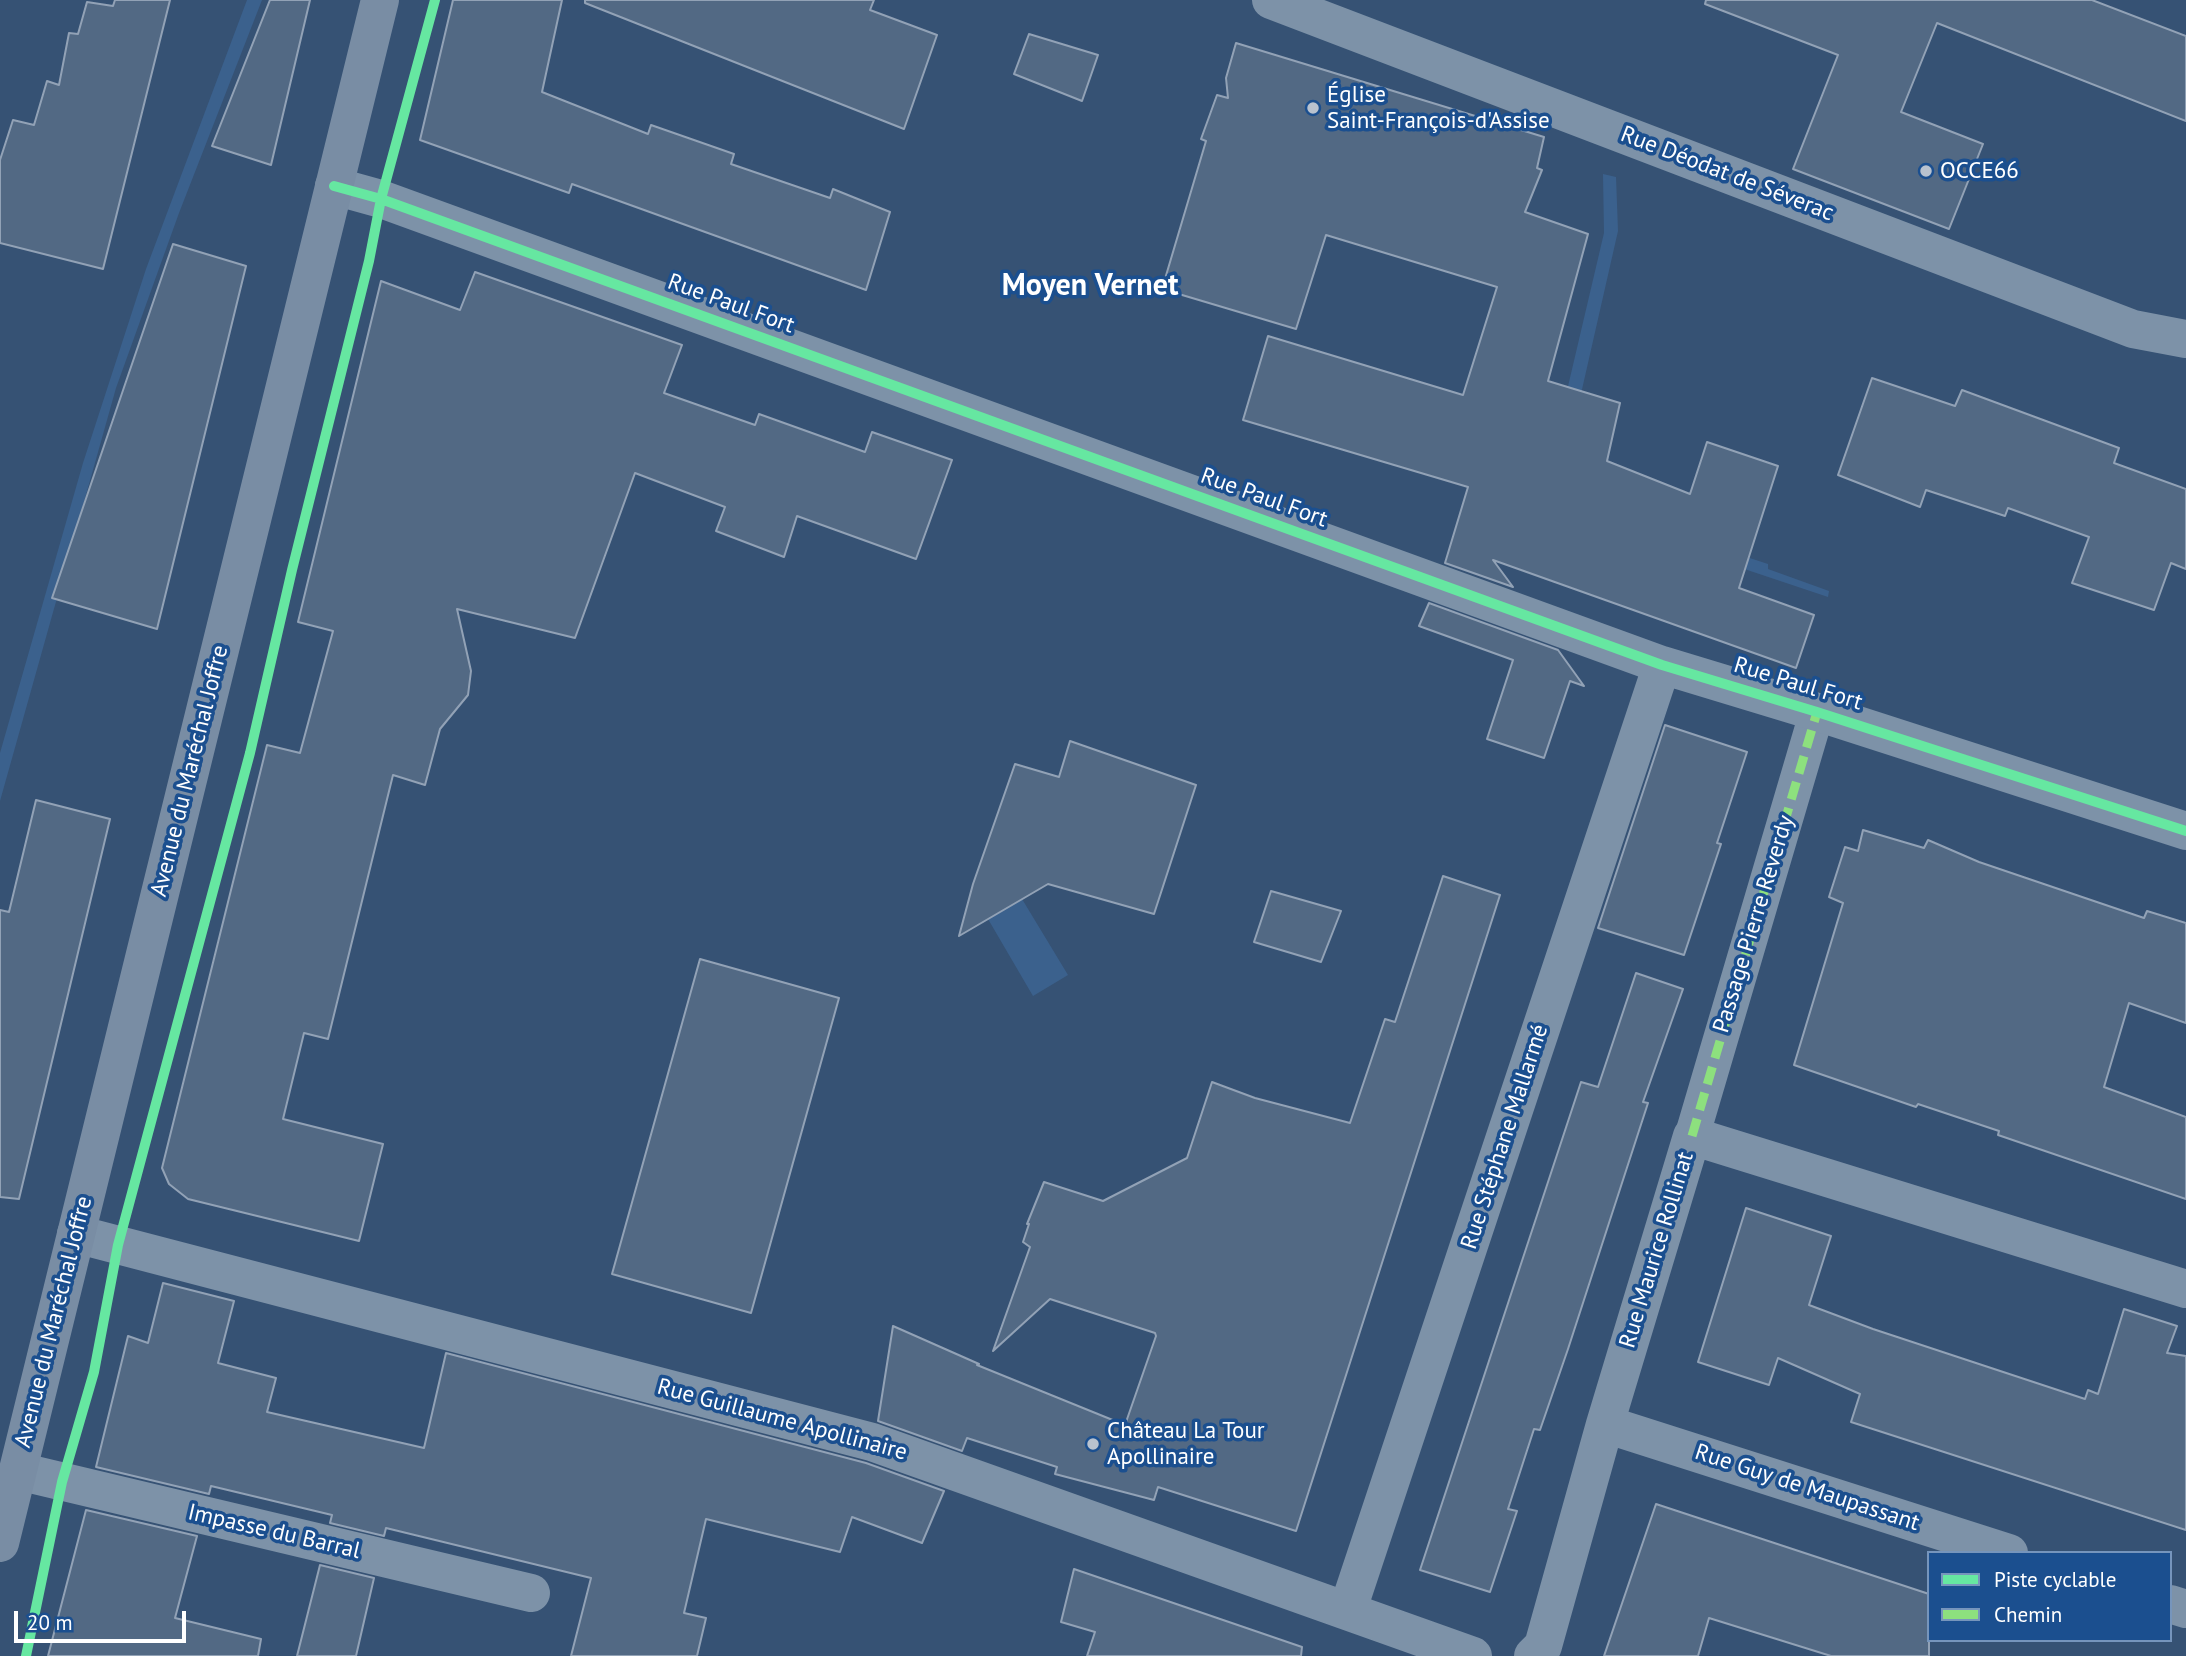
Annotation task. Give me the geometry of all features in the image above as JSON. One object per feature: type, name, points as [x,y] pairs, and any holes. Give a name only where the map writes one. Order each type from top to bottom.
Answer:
[{"type":"main road","name":"Avenue du Maréchal Joffre","points":[[0,1539],[380,0]]},
{"type":"street","name":"Rue Déodat de Séverac","points":[[1271,0],[2133,329],[2186,339]]},
{"type":"street","name":"Rue Paul Fort","points":[[334,186],[381,199],[1662,665],[2186,831]]},
{"type":"street","name":"Rue Stéphane Mallarmé","points":[[1348,1609],[1662,665]]},
{"type":"street","name":"Passage Pierre Reverdy","points":[[1692,1136],[1817,712]]},
{"type":"street","name":"Rue Maurice Rollinat","points":[[1533,1656],[1543,1646],[1605,1424],[1692,1136],[2186,1289]]},
{"type":"street","name":"Rue Guillaume Apollinaire","points":[[76,1234],[872,1441],[1348,1609],[1473,1656]]},
{"type":"street","name":"Rue Guy de Maupassant","points":[[1605,1424],[2003,1551]]},
{"type":"street","name":"Impasse du Barral","points":[[18,1471],[531,1593]]},
{"type":"water","points":[[247,0],[262,0],[179,213],[116,388],[0,801],[0,753],[83,463],[146,269]]},
{"type":"water","points":[[1603,174],[1616,177],[1618,231],[1558,495],[1768,564],[1768,569],[1829,591],[1828,597],[1565,509],[1561,517],[1551,513],[1536,518],[1539,506],[1554,503],[1546,480],[1604,233]]},
{"type":"water","points":[[1022,899],[1068,975],[1033,996],[988,919]]},
{"type":"building","points":[[115,0],[170,0],[103,269],[0,243],[0,160],[13,120],[34,125],[47,81],[59,85],[69,33],[78,34],[87,2],[113,6]]},
{"type":"building","points":[[270,0],[310,0],[271,165],[212,146]]},
{"type":"building","points":[[453,0],[562,0],[542,92],[648,134],[651,125],[734,154],[731,164],[830,198],[833,189],[890,212],[866,290],[572,184],[569,193],[420,140]]},
{"type":"building","points":[[585,0],[874,0],[870,10],[937,35],[904,129],[585,3]]},
{"type":"building","points":[[1706,0],[2092,0],[2186,36],[2186,121],[1937,23],[1901,112],[1983,144],[1949,229],[1793,169],[1838,55],[1705,4]]},
{"type":"building","points":[[1029,34],[1098,55],[1082,101],[1014,74]]},
{"type":"building","points":[[1236,43],[1544,137],[1537,168],[1542,170],[1525,212],[1588,234],[1548,381],[1620,403],[1607,461],[1690,494],[1707,442],[1778,466],[1739,588],[1814,615],[1796,668],[1493,560],[1513,587],[1445,563],[1468,487],[1243,420],[1268,336],[1463,395],[1497,287],[1326,235],[1296,329],[1162,289],[1206,141],[1201,139],[1217,95],[1228,98],[1226,78]]},
{"type":"building","points":[[173,244],[246,266],[157,629],[52,598]]},
{"type":"building","points":[[475,272],[682,345],[664,393],[755,425],[759,414],[865,452],[872,432],[952,460],[916,559],[797,516],[784,557],[716,531],[725,507],[635,473],[575,638],[457,609],[471,671],[468,695],[440,729],[425,785],[393,775],[328,1039],[304,1033],[283,1119],[383,1144],[359,1241],[188,1199],[169,1184],[162,1168],[267,745],[300,753],[333,631],[298,622],[381,281],[460,310]]},
{"type":"building","points":[[1872,378],[1955,406],[1962,390],[2119,448],[2114,463],[2186,489],[2186,569],[2171,563],[2154,610],[2072,583],[2089,537],[2008,508],[2005,516],[1926,490],[1920,507],[1838,475]]},
{"type":"building","points":[[1429,603],[1558,650],[1584,686],[1570,681],[1544,758],[1487,739],[1513,660],[1419,626]]},
{"type":"building","points":[[1665,725],[1747,752],[1717,843],[1721,844],[1684,955],[1598,928]]},
{"type":"building","points":[[1070,741],[1196,785],[1154,914],[1048,884],[959,936],[973,884],[1015,764],[1059,777]]},
{"type":"building","points":[[36,800],[110,819],[19,1199],[0,1197],[0,910],[9,912]]},
{"type":"building","points":[[1863,830],[1924,848],[1928,840],[1979,862],[2144,918],[2147,911],[2186,923],[2186,1023],[2129,1003],[2104,1087],[2186,1117],[2186,1199],[1998,1135],[1999,1131],[1918,1104],[1916,1107],[1794,1065],[1843,903],[1829,897],[1845,847],[1858,851]]},
{"type":"building","points":[[1443,876],[1500,895],[1296,1531],[1158,1487],[1154,1500],[1055,1474],[1057,1467],[967,1438],[962,1451],[878,1421],[893,1326],[979,1364],[977,1365],[1125,1425],[1155,1333],[1050,1299],[993,1351],[1030,1247],[1023,1242],[1027,1224],[1044,1182],[1103,1201],[1187,1158],[1212,1082],[1255,1098],[1350,1123],[1385,1019],[1395,1022]]},
{"type":"building","points":[[1271,891],[1341,911],[1321,962],[1254,942]]},
{"type":"building","points":[[700,959],[839,998],[751,1313],[612,1274]]},
{"type":"building","points":[[1636,973],[1683,989],[1643,1102],[1648,1103],[1568,1349],[1540,1430],[1534,1429],[1508,1509],[1517,1511],[1490,1592],[1420,1570],[1581,1082],[1598,1087]]},
{"type":"building","points":[[1746,1208],[1831,1236],[1809,1305],[2085,1399],[2088,1390],[2098,1394],[2124,1309],[2177,1326],[2167,1353],[2186,1356],[2186,1530],[1851,1422],[1860,1394],[1778,1358],[1769,1385],[1698,1362]]},
{"type":"building","points":[[163,1283],[234,1301],[218,1363],[276,1378],[267,1412],[424,1448],[446,1353],[866,1463],[944,1491],[922,1543],[852,1517],[840,1552],[706,1519],[684,1613],[706,1618],[697,1656],[571,1656],[591,1578],[386,1528],[384,1536],[330,1523],[332,1515],[211,1486],[209,1494],[96,1467],[128,1336],[148,1343]]},
{"type":"building","points":[[1656,1504],[1927,1593],[1929,1656],[1831,1656],[1709,1618],[1698,1656],[1604,1656]]},
{"type":"building","points":[[86,1510],[197,1536],[175,1618],[261,1639],[258,1656],[48,1656]]},
{"type":"building","points":[[320,1565],[374,1578],[356,1656],[297,1656]]},
{"type":"building","points":[[1074,1569],[1302,1647],[1301,1656],[1087,1656],[1095,1632],[1061,1622]]},
{"type":"marked path","points":[[1692,1136],[1817,712]]},
{"type":"cycle path","points":[[26,1656],[62,1482],[94,1372],[118,1245],[250,753],[292,570],[369,261],[381,199],[435,0]]},
{"type":"cycle path","points":[[334,186],[381,199],[1662,665],[2186,831]]},
{"type":"place","name":"Église Saint-François-d'Assise","points":[[1313,108]]},
{"type":"place","name":"OCCE66","points":[[1926,171]]},
{"type":"place","name":"Château La Tour Apollinaire","points":[[1093,1444]]},
{"type":"district","name":"Moyen Vernet","points":[[1090,286]]}]
